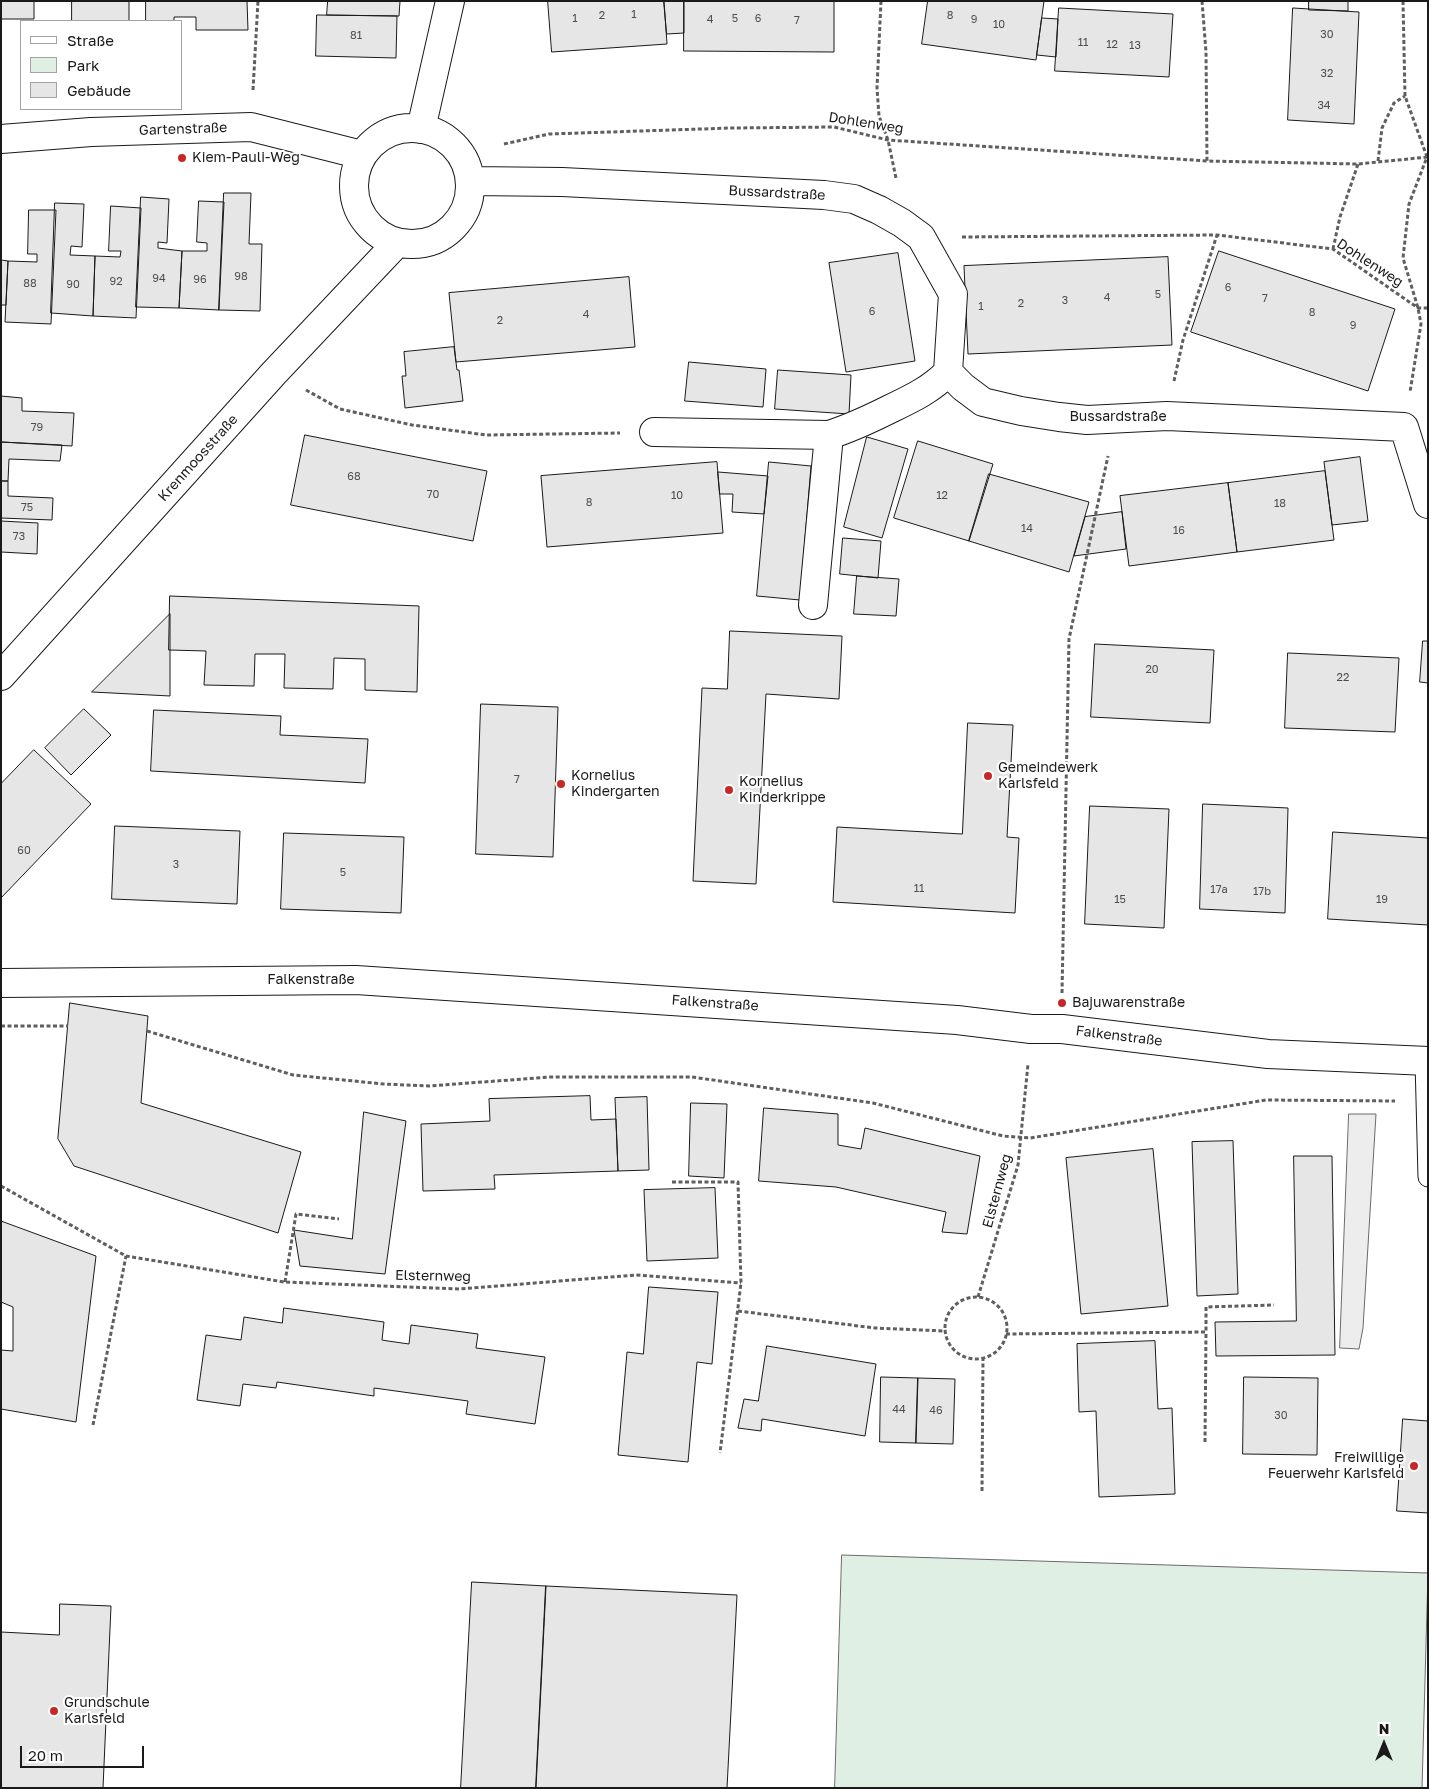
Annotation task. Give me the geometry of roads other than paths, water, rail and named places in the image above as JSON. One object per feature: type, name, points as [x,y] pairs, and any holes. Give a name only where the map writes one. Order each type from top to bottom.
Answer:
[{"type":"street","points":[[421,129],[450,1]]},
{"type":"street","name":"Gartenstraße","points":[[1,139],[91,132],[251,127],[362,155]]},
{"type":"street","points":[[404,128],[421,129],[434,132],[456,148],[467,170],[470,200],[462,217],[450,231],[434,241],[416,244],[397,243],[380,235],[367,224],[358,208],[354,190],[356,172],[362,155],[388,133],[404,128]]},
{"type":"street","name":"Bussardstraße","points":[[467,170],[562,182],[824,195],[854,200],[879,210],[911,230],[953,294],[948,372],[963,387],[983,402],[1021,411],[1087,420],[1166,416],[1404,427],[1428,504]]},
{"type":"street","name":"Krenmoosstraße","points":[[1,676],[274,373],[397,243]]},
{"type":"street","points":[[654,432],[829,435],[852,428],[914,397],[933,386],[948,372]]},
{"type":"street","points":[[813,605],[829,435]]},
{"type":"street","name":"Falkenstraße","points":[[1,983],[356,980],[947,1020],[1031,1029],[1062,1029],[1268,1054],[1426,1061]]},
{"type":"lane","points":[[1426,1061],[1428,1177]]},
{"type":"place","name":"Kiem-Pauli-Weg","points":[[182,158]]},
{"type":"place","name":"Gemeindewerk Karlsfeld","points":[[988,776]]},
{"type":"place","name":"Kornelius Kindergarten","points":[[561,784]]},
{"type":"place","name":"Kornelius Kinderkrippe","points":[[729,790]]},
{"type":"place","name":"Bajuwarenstraße","points":[[1062,1003]]},
{"type":"place","name":"Freiwillige Feuerwehr Karlsfeld","points":[[1414,1466]]},
{"type":"place","name":"Grundschule Karlsfeld","points":[[54,1711]]}]
